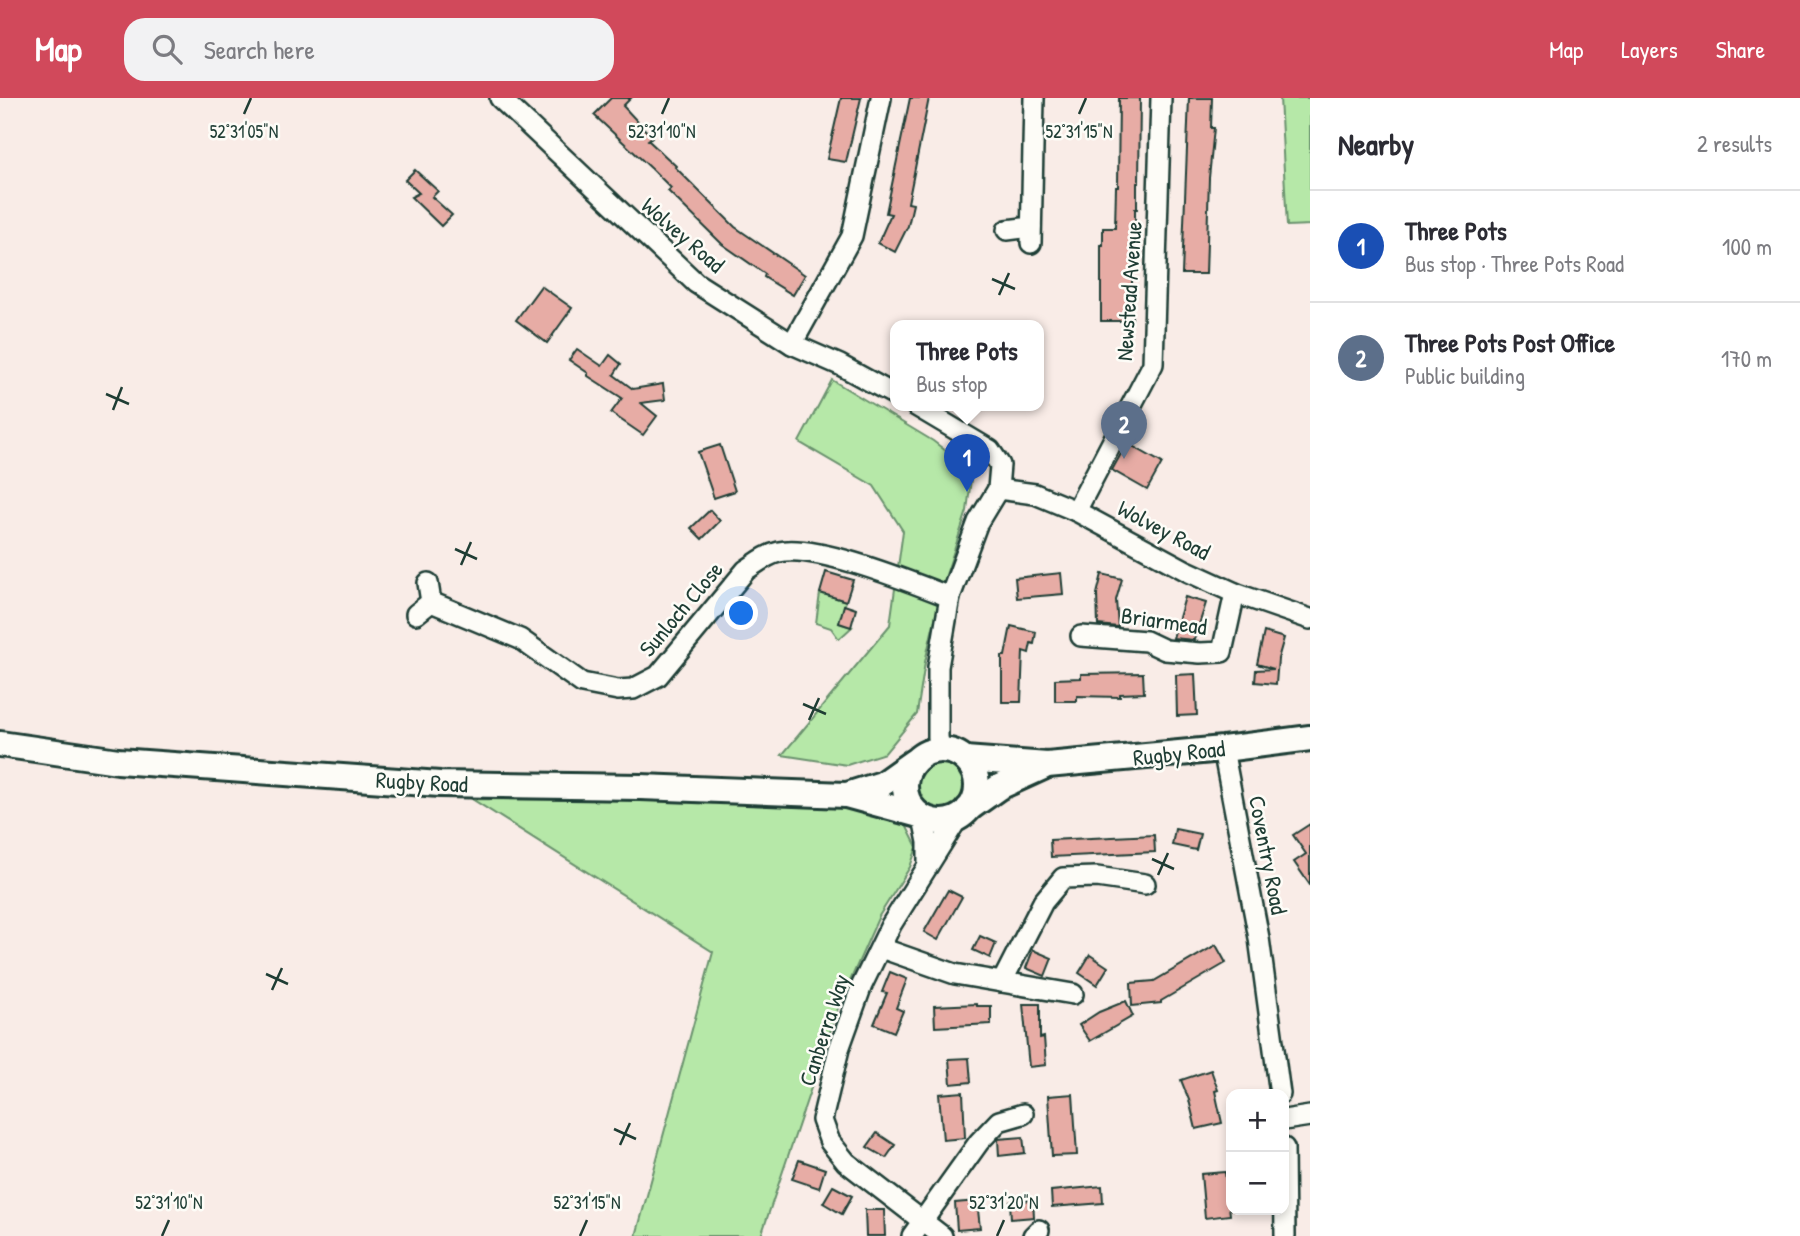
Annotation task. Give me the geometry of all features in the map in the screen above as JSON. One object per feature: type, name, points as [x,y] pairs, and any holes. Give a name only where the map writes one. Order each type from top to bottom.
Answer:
[{"type":"main road","name":"Rugby Road","points":[[965,759],[1047,765],[1310,738]]},
{"type":"main road","name":"Rugby Road","points":[[0,744],[118,761],[440,784],[641,787],[846,795],[921,816]]},
{"type":"main road","points":[[940,750],[949,750],[965,759],[973,770],[977,783],[975,797],[963,813],[940,822],[921,816],[911,807],[904,784],[913,762],[925,753],[940,750]]},
{"type":"main road","name":"Rugby Road","points":[[846,795],[881,784],[913,762]]},
{"type":"main road","name":"Rugby Road","points":[[963,813],[999,787],[1047,765]]},
{"type":"street","name":"Wolvey Road","points":[[500,98],[696,283],[792,344],[840,365],[890,392]]},
{"type":"street","points":[[792,344],[852,236],[881,98]]},
{"type":"street","points":[[1007,230],[1031,235],[1034,98]]},
{"type":"street","name":"Newstead Avenue","points":[[1076,511],[1153,364],[1161,98]]},
{"type":"street","points":[[924,411],[990,450],[1000,465],[998,489],[978,522],[950,597],[938,667],[940,750]]},
{"type":"street","name":"Wolvey Road","points":[[998,489],[1035,494],[1076,511],[1175,565],[1235,593],[1310,619]]},
{"type":"street","name":"Sunloch Close","points":[[425,599],[520,639],[582,683],[618,691],[633,689],[658,676],[746,570],[764,557],[780,552],[799,551],[870,568],[950,597]]},
{"type":"street","name":"Briarmead","points":[[1081,636],[1146,642],[1165,650],[1222,652],[1235,593]]},
{"type":"street","name":"Coventry Road","points":[[1223,749],[1259,938],[1279,1089]]},
{"type":"street","name":"Canberra Way","points":[[942,1236],[917,1229],[846,1162],[830,1142],[822,1120],[839,1049],[862,985],[891,925],[963,813]]},
{"type":"street","points":[[921,816],[928,842],[928,865]]},
{"type":"street","points":[[1002,982],[1043,902],[1063,878],[1097,877],[1144,884]]},
{"type":"street","points":[[881,948],[955,975],[1073,994]]},
{"type":"street","points":[[917,1229],[992,1128],[999,1121],[1023,1114]]},
{"type":"street","points":[[1289,1119],[1310,1116]]},
{"type":"street","points":[[1284,1152],[1285,1236]]},
{"type":"green space","points":[[1280,98],[1310,98],[1310,225],[1287,226]]},
{"type":"green space","points":[[832,380],[933,441],[972,471],[967,511],[943,584],[925,662],[917,714],[885,753],[847,765],[782,755],[890,625],[903,531],[874,486],[799,442]]},
{"type":"green space","points":[[820,593],[846,601],[839,623],[852,627],[839,639],[831,628],[816,623]]},
{"type":"green space","points":[[945,763],[955,767],[963,775],[967,790],[963,805],[955,813],[935,817],[925,813],[917,805],[913,785],[917,775],[925,767]]},
{"type":"green space","points":[[472,799],[761,801],[866,808],[903,819],[917,847],[910,867],[879,916],[838,1008],[761,1236],[636,1236],[713,952]]},
{"type":"building","points":[[611,98],[631,98],[623,106],[652,137],[648,140],[735,227],[805,275],[793,295],[764,277],[765,274],[722,244],[668,191],[671,188],[594,115]]},
{"type":"building","points":[[841,98],[861,98],[846,162],[827,159]]},
{"type":"building","points":[[910,98],[929,98],[908,203],[913,204],[908,226],[895,252],[878,243],[891,214],[886,213]]},
{"type":"building","points":[[1119,98],[1140,98],[1139,183],[1135,209],[1135,240],[1132,240],[1132,321],[1101,321],[1103,228],[1115,228]]},
{"type":"building","points":[[1189,98],[1212,98],[1211,128],[1214,128],[1209,178],[1206,274],[1182,274]]},
{"type":"building","points":[[415,170],[438,191],[432,197],[452,215],[441,226],[411,197],[419,193],[405,180]]},
{"type":"building","points":[[541,286],[572,308],[547,343],[516,320]]},
{"type":"building","points":[[577,349],[602,366],[610,355],[621,364],[614,375],[633,389],[663,384],[665,400],[641,403],[657,416],[643,435],[611,413],[622,398],[569,360]]},
{"type":"building","points":[[1127,443],[1162,463],[1147,490],[1112,470]]},
{"type":"building","points":[[720,445],[735,491],[714,498],[698,452]]},
{"type":"building","points":[[710,510],[720,521],[702,539],[691,528]]},
{"type":"building","points":[[826,572],[853,580],[846,601],[820,593]]},
{"type":"building","points":[[1061,573],[1063,594],[1017,598],[1015,578]]},
{"type":"building","points":[[1102,574],[1122,579],[1116,600],[1118,627],[1098,625],[1097,594]]},
{"type":"building","points":[[1185,597],[1206,603],[1194,640],[1173,638]]},
{"type":"building","points":[[844,605],[856,609],[851,627],[839,623]]},
{"type":"building","points":[[1011,626],[1036,632],[1029,653],[1023,651],[1021,702],[1002,702],[1002,656],[1005,656]]},
{"type":"building","points":[[1264,632],[1284,638],[1278,659],[1276,684],[1255,682],[1256,670],[1274,669],[1257,664]]},
{"type":"building","points":[[1143,673],[1144,693],[1120,694],[1120,697],[1077,696],[1077,701],[1055,701],[1055,679],[1081,678],[1081,674]]},
{"type":"building","points":[[1195,674],[1197,715],[1177,716],[1176,675]]},
{"type":"building","points":[[1310,824],[1310,885],[1294,862],[1306,854],[1293,835]]},
{"type":"building","points":[[1175,829],[1200,834],[1196,850],[1172,845]]},
{"type":"building","points":[[1154,835],[1155,852],[1051,857],[1050,840]]},
{"type":"building","points":[[948,890],[962,897],[938,940],[924,932]]},
{"type":"building","points":[[980,936],[996,943],[990,958],[973,950]]},
{"type":"building","points":[[1216,945],[1226,963],[1161,1003],[1132,1006],[1131,983],[1154,981]]},
{"type":"building","points":[[1033,950],[1052,958],[1045,976],[1026,968]]},
{"type":"building","points":[[1090,955],[1108,967],[1097,985],[1079,973]]},
{"type":"building","points":[[890,972],[907,979],[896,1008],[903,1011],[894,1032],[874,1024],[887,993],[882,992]]},
{"type":"building","points":[[1126,1001],[1133,1016],[1090,1041],[1079,1025],[1099,1012]]},
{"type":"building","points":[[1023,1004],[1040,1004],[1040,1038],[1044,1037],[1046,1065],[1029,1067]]},
{"type":"building","points":[[934,1006],[991,1006],[991,1024],[935,1027]]},
{"type":"building","points":[[969,1058],[971,1082],[951,1084],[949,1059]]},
{"type":"building","points":[[1211,1070],[1218,1090],[1215,1091],[1222,1123],[1196,1129],[1181,1080]]},
{"type":"building","points":[[963,1092],[965,1138],[943,1140],[939,1094]]},
{"type":"building","points":[[1073,1094],[1077,1155],[1052,1156],[1048,1096]]},
{"type":"building","points":[[877,1133],[895,1145],[886,1158],[867,1147]]},
{"type":"building","points":[[1023,1137],[1025,1153],[999,1156],[998,1139]]},
{"type":"building","points":[[799,1160],[825,1169],[819,1188],[792,1179]]},
{"type":"building","points":[[1225,1172],[1226,1215],[1230,1215],[1205,1218],[1201,1174]]},
{"type":"building","points":[[833,1186],[852,1196],[842,1214],[823,1203]]},
{"type":"building","points":[[1102,1186],[1103,1203],[1052,1207],[1051,1191]]},
{"type":"building","points":[[1033,1200],[1034,1217],[1011,1219],[1010,1202]]},
{"type":"building","points":[[977,1201],[980,1228],[957,1230],[955,1203]]},
{"type":"building","points":[[865,1210],[884,1210],[885,1236],[866,1236]]},
{"type":"place","name":"Three Pots Post Office","points":[[1124,459]]},
{"type":"place","name":"Three Pots","points":[[967,492]]}]
